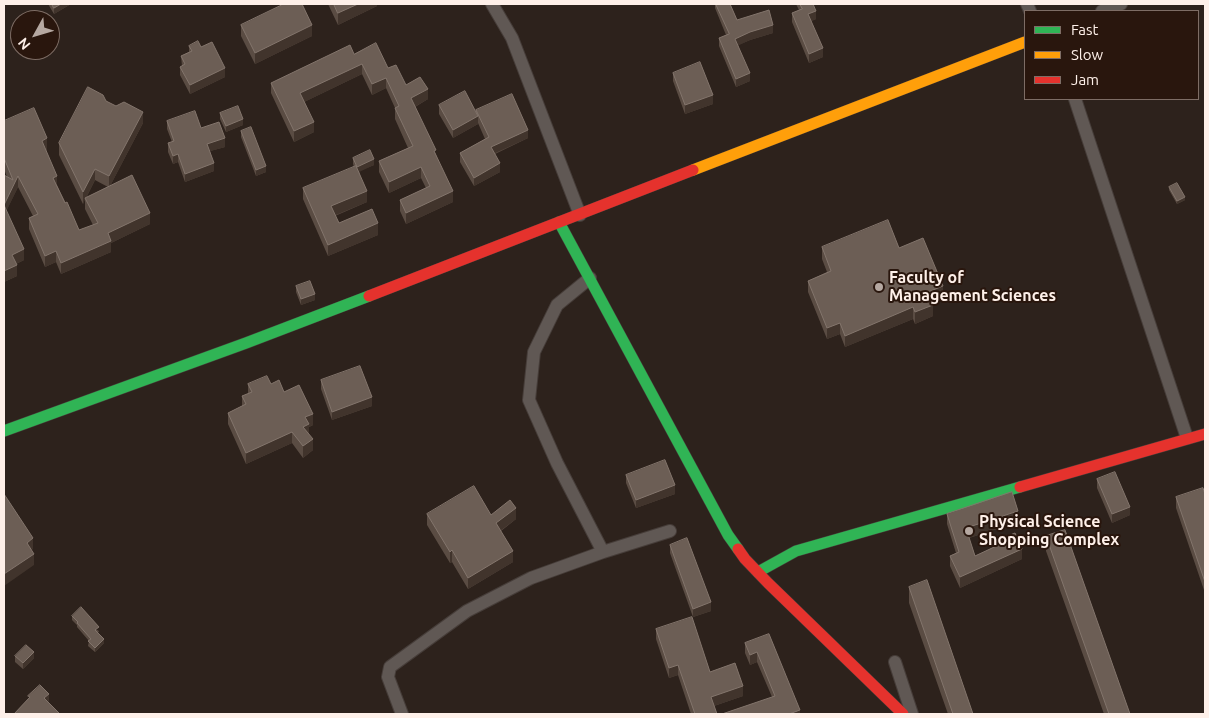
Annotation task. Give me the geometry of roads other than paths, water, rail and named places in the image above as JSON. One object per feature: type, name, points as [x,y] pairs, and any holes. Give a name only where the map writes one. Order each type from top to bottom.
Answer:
[{"type":"street","points":[[492,4],[512,38],[580,214]]},
{"type":"street","points":[[1105,10],[1121,4]]},
{"type":"street","points":[[4,431],[246,343],[1024,42]]},
{"type":"street","points":[[1075,100],[1187,438]]},
{"type":"street","points":[[559,222],[728,535],[745,559],[903,714]]},
{"type":"street","points":[[590,278],[557,304],[534,352],[529,400],[557,463],[603,552]]},
{"type":"street","points":[[758,572],[796,551],[1205,434]]},
{"type":"street","points":[[402,714],[388,677],[390,667],[466,611],[531,578],[603,552],[670,531]]},
{"type":"street","points":[[894,662],[912,714]]},
{"type":"place","name":"Faculty of Management Sciences","points":[[879,287]]},
{"type":"place","name":"Physical Science Shopping Complex","points":[[969,531]]}]
